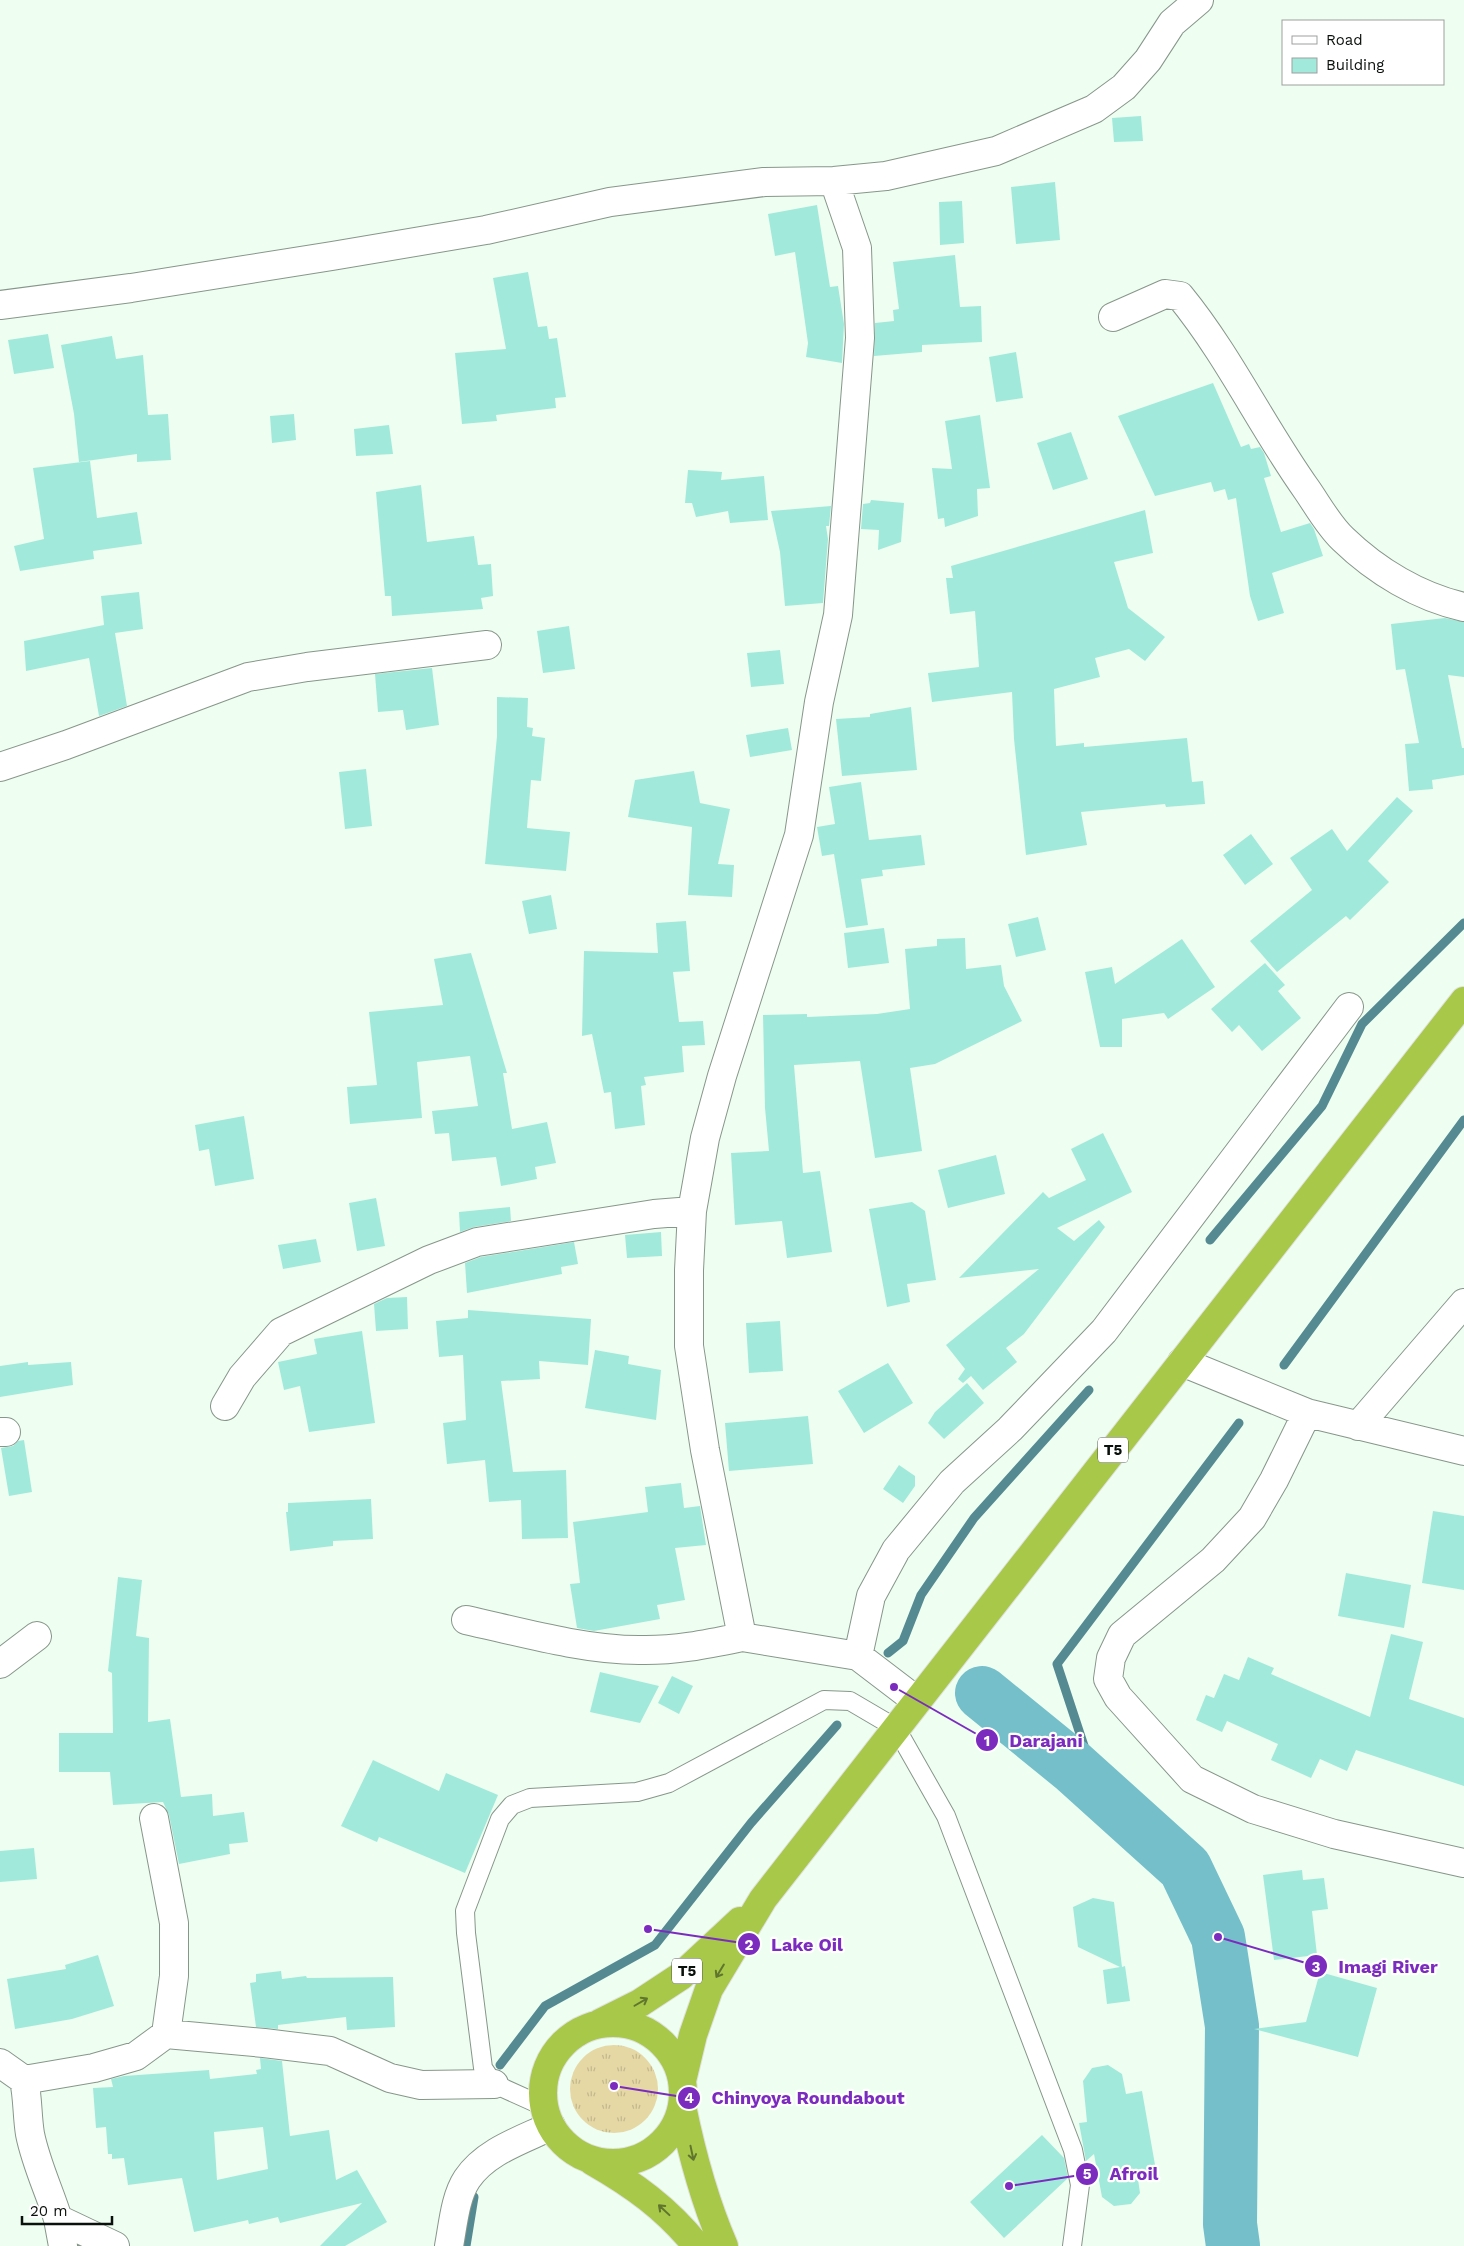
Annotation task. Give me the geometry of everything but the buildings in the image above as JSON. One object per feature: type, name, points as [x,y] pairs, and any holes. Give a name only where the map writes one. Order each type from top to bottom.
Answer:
[{"type":"highway","name":"T5","points":[[579,2154],[597,2161],[615,2163],[635,2159],[658,2146],[669,2135],[676,2124],[693,2035],[709,1989],[762,1899],[1464,1000]]},
{"type":"highway","name":"T5","points":[[697,2246],[678,2223],[651,2198],[567,2145],[548,2117],[543,2086],[550,2061],[567,2040],[579,2032],[640,2003],[681,1976],[762,1899]]},
{"type":"highway","name":"T5","points":[[597,2025],[616,2023],[635,2026],[652,2034],[672,2056],[682,2093],[693,2160],[709,2211],[724,2246]]},
{"type":"street","points":[[0,305],[131,288],[486,230],[610,202],[764,182],[834,181],[886,176],[996,152],[1094,110],[1124,87],[1148,60],[1172,24],[1199,0]]},
{"type":"street","points":[[742,1637],[705,1450],[689,1346],[689,1270],[692,1211],[705,1138],[722,1076],[799,835],[819,702],[838,614],[860,338],[857,248],[834,181]]},
{"type":"street","points":[[1113,317],[1165,294],[1180,296],[1227,363],[1290,466],[1341,538],[1378,570],[1434,597],[1464,607]]},
{"type":"street","points":[[0,766],[66,745],[248,677],[326,664],[488,645]]},
{"type":"street","points":[[858,1656],[871,1596],[896,1550],[952,1482],[1010,1429],[1104,1331],[1350,1007]]},
{"type":"street","points":[[224,1406],[242,1377],[281,1332],[428,1260],[477,1242],[654,1214],[692,1211]]},
{"type":"street","points":[[1358,1426],[1464,1303]]},
{"type":"street","points":[[1182,1362],[1307,1413],[1464,1451]]},
{"type":"street","points":[[1307,1413],[1274,1480],[1252,1518],[1213,1560],[1122,1635],[1111,1658],[1108,1679],[1118,1697],[1192,1779],[1254,1809],[1334,1834],[1464,1863]]},
{"type":"street","points":[[466,1620],[575,1643],[638,1650],[683,1649],[742,1637],[858,1656],[917,1701]]},
{"type":"street","points":[[0,1664],[37,1636]]},
{"type":"street","points":[[154,1818],[174,1923],[174,1976],[166,2034]]},
{"type":"street","points":[[24,2080],[94,2068],[136,2056],[166,2034],[264,2042],[330,2052],[390,2078],[421,2085],[494,2084]]},
{"type":"street","points":[[0,2063],[24,2080],[29,2101],[30,2133],[39,2171],[58,2219],[64,2246]]},
{"type":"street","points":[[449,2246],[455,2210],[466,2180],[483,2161],[548,2117]]},
{"type":"street","points":[[58,2219],[115,2246]]},
{"type":"lane","points":[[548,2117],[494,2084],[483,2068],[466,1933],[466,1911],[500,1819],[512,1805],[530,1798],[637,1792],[669,1783],[824,1700],[850,1701],[896,1728],[946,1816],[1073,2150],[1080,2185],[1072,2246]]},
{"type":"green space","points":[[614,2045],[631,2049],[645,2058],[654,2072],[658,2089],[654,2106],[645,2120],[631,2129],[614,2133],[597,2129],[583,2120],[574,2106],[570,2089],[574,2072],[583,2058],[597,2049]]},
{"type":"waterway","points":[[1210,1240],[1322,1106],[1362,1024],[1464,923]]},
{"type":"waterway","points":[[1284,1365],[1464,1120]]},
{"type":"waterway","points":[[888,1653],[903,1641],[921,1595],[974,1518],[1089,1390]]},
{"type":"waterway","points":[[1073,1767],[1086,1752],[1057,1664],[1239,1423]]},
{"type":"waterway","points":[[982,1693],[1073,1767],[1185,1868],[1218,1937],[1232,2026],[1230,2224],[1233,2246]]},
{"type":"waterway","points":[[500,2065],[545,2006],[655,1945],[751,1823],[837,1725]]},
{"type":"waterway","points":[[466,2246],[474,2197]]},
{"type":"place","name":"Darajani","points":[[894,1687]]},
{"type":"place","name":"Lake Oil","points":[[648,1929]]},
{"type":"place","name":"Imagi River","points":[[1218,1937]]},
{"type":"place","name":"Chinyoya Roundabout","points":[[614,2086]]},
{"type":"place","name":"Afroil","points":[[1009,2186]]}]
